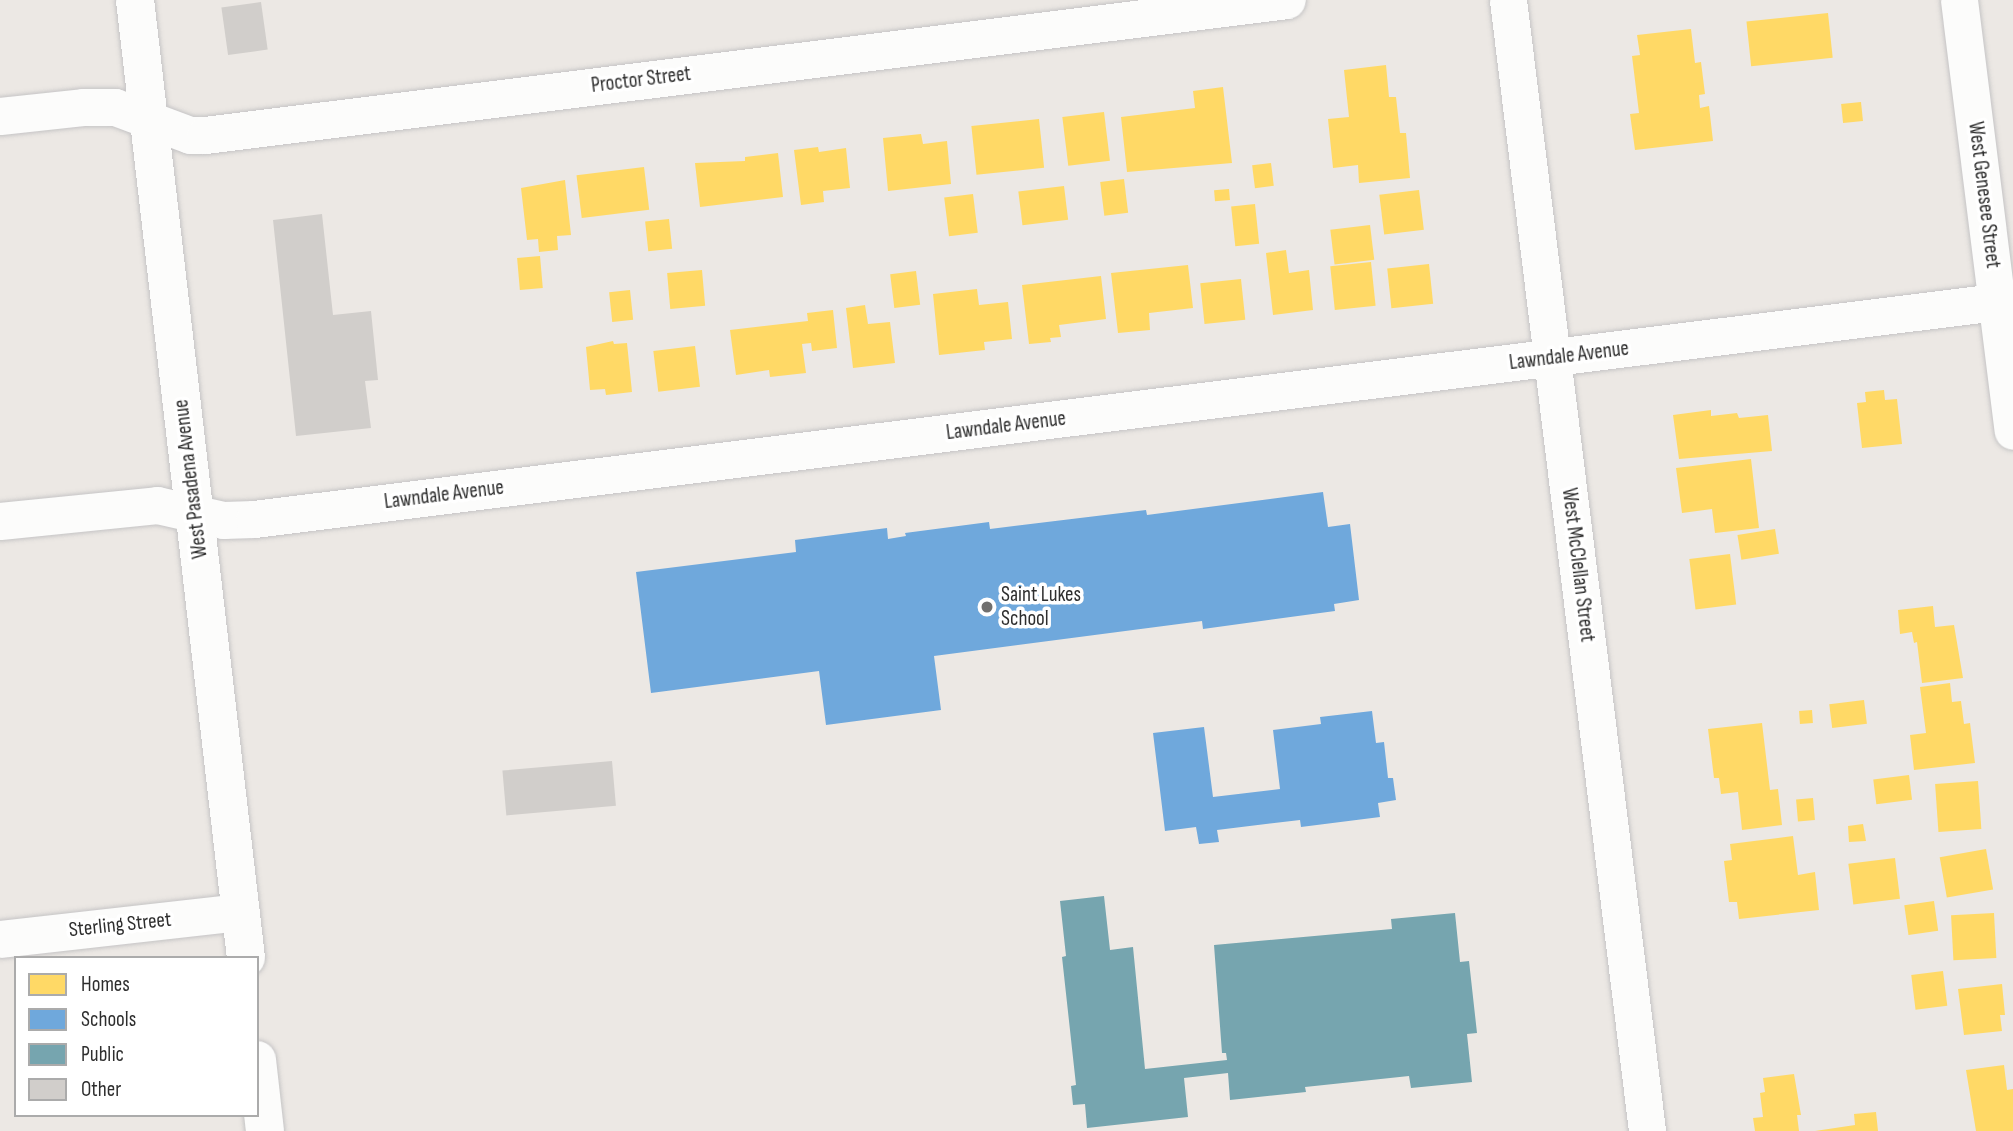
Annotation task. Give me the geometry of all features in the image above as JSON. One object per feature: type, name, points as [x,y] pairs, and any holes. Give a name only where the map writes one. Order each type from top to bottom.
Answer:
[{"type":"street","name":"West Pasadena Avenue","points":[[135,0],[246,956]]},
{"type":"street","name":"Proctor Street","points":[[0,116],[102,106],[125,109],[190,135],[205,135],[1287,0]]},
{"type":"street","name":"West McClellan Street","points":[[1508,0],[1647,1131]]},
{"type":"street","name":"West Genesee Street","points":[[1959,0],[2005,301],[2013,431]]},
{"type":"street","name":"Lawndale Avenue","points":[[0,521],[144,505],[169,506],[223,520],[247,520],[2005,301]]},
{"type":"street","name":"Sterling Street","points":[[0,939],[240,912]]},
{"type":"street","points":[[259,1078],[265,1131]]},
{"type":"building: Homes","points":[[1828,13],[1833,58],[1751,66],[1746,22]]},
{"type":"building: Homes","points":[[1691,29],[1695,63],[1701,62],[1705,94],[1699,95],[1700,108],[1709,106],[1713,141],[1635,150],[1630,114],[1639,113],[1632,56],[1640,55],[1637,35]]},
{"type":"building: Homes","points":[[1386,65],[1389,97],[1396,97],[1400,133],[1406,133],[1410,178],[1359,183],[1358,165],[1333,168],[1328,119],[1349,117],[1344,70]]},
{"type":"building: Homes","points":[[1223,87],[1232,163],[1127,172],[1121,117],[1195,108],[1193,91]]},
{"type":"building: Homes","points":[[1861,102],[1863,121],[1843,123],[1841,104]]},
{"type":"building: Homes","points":[[1104,112],[1110,161],[1068,166],[1062,117]]},
{"type":"building: Homes","points":[[1039,119],[1044,168],[976,175],[971,126]]},
{"type":"building: Homes","points":[[921,134],[923,144],[947,141],[951,184],[888,191],[883,138]]},
{"type":"building: Homes","points":[[818,147],[819,152],[846,148],[850,188],[823,191],[824,202],[801,205],[794,150]]},
{"type":"building: Homes","points":[[778,153],[783,197],[700,207],[695,163],[745,161],[745,157]]},
{"type":"building: Homes","points":[[1271,163],[1274,186],[1255,188],[1252,165]]},
{"type":"building: Homes","points":[[644,167],[649,210],[582,218],[577,175]]},
{"type":"building: Homes","points":[[1124,179],[1128,213],[1104,216],[1100,182]]},
{"type":"building: Homes","points":[[565,180],[571,235],[557,236],[558,250],[539,252],[538,239],[527,240],[521,188]]},
{"type":"building: Homes","points":[[1064,186],[1068,220],[1022,225],[1018,192]]},
{"type":"building: Homes","points":[[1229,189],[1230,200],[1215,201],[1214,190]]},
{"type":"building: Homes","points":[[1419,190],[1424,230],[1384,235],[1379,195]]},
{"type":"building: Homes","points":[[973,194],[978,233],[949,236],[944,198]]},
{"type":"building: Homes","points":[[1255,204],[1259,244],[1235,246],[1231,207]]},
{"type":"building: Homes","points":[[669,219],[672,249],[648,251],[645,222]]},
{"type":"building: Homes","points":[[1370,225],[1374,260],[1335,265],[1330,230]]},
{"type":"building: Homes","points":[[1286,250],[1289,273],[1309,270],[1313,310],[1273,315],[1266,253]]},
{"type":"building: Homes","points":[[540,256],[543,288],[520,290],[517,258]]},
{"type":"building: Homes","points":[[1371,262],[1376,306],[1335,310],[1330,266]]},
{"type":"building: Homes","points":[[1429,264],[1433,304],[1391,308],[1387,268]]},
{"type":"building: Homes","points":[[1188,265],[1193,308],[1149,313],[1150,330],[1118,333],[1111,273]]},
{"type":"building: Homes","points":[[702,270],[705,306],[670,309],[667,273]]},
{"type":"building: Homes","points":[[916,271],[920,305],[894,308],[890,274]]},
{"type":"building: Homes","points":[[1101,276],[1106,319],[1059,325],[1061,337],[1050,338],[1051,342],[1029,344],[1022,285]]},
{"type":"building: Homes","points":[[1241,279],[1245,320],[1205,324],[1200,283]]},
{"type":"building: Homes","points":[[977,289],[979,305],[1008,302],[1012,339],[984,342],[985,350],[939,355],[933,294]]},
{"type":"building: Homes","points":[[630,290],[633,320],[612,322],[609,292]]},
{"type":"building: Homes","points":[[865,305],[868,324],[890,322],[895,363],[853,368],[846,308]]},
{"type":"building: Homes","points":[[833,310],[837,348],[812,351],[811,343],[802,344],[806,373],[770,377],[769,370],[736,375],[730,330],[808,321],[807,313]]},
{"type":"building: Homes","points":[[613,341],[614,344],[627,343],[632,392],[606,395],[605,389],[590,390],[586,347]]},
{"type":"building: Homes","points":[[695,346],[700,387],[658,392],[653,351]]},
{"type":"building: Homes","points":[[1884,390],[1885,400],[1897,399],[1902,444],[1862,448],[1857,403],[1866,402],[1865,392]]},
{"type":"building: Homes","points":[[1711,410],[1711,416],[1737,413],[1739,418],[1768,415],[1772,451],[1679,459],[1673,415]]},
{"type":"building: Homes","points":[[1751,459],[1759,528],[1715,533],[1712,509],[1682,513],[1676,468]]},
{"type":"building: Homes","points":[[1775,529],[1779,554],[1741,560],[1737,535]]},
{"type":"building: Homes","points":[[1730,554],[1736,605],[1696,610],[1689,559]]},
{"type":"building: Homes","points":[[1933,606],[1935,627],[1954,625],[1963,678],[1922,683],[1917,642],[1914,643],[1912,632],[1900,634],[1898,610]]},
{"type":"building: Homes","points":[[1950,683],[1952,702],[1961,701],[1964,724],[1970,723],[1975,763],[1914,770],[1910,735],[1926,733],[1920,687]]},
{"type":"building: Homes","points":[[1864,700],[1867,724],[1832,728],[1829,704]]},
{"type":"building: Homes","points":[[1812,710],[1813,723],[1800,724],[1799,711]]},
{"type":"building: Homes","points":[[1762,723],[1770,790],[1778,789],[1782,825],[1742,830],[1738,792],[1721,794],[1719,778],[1714,778],[1708,729]]},
{"type":"building: Homes","points":[[1909,775],[1912,800],[1876,804],[1873,779]]},
{"type":"building: Homes","points":[[1978,781],[1981,829],[1938,832],[1935,784]]},
{"type":"building: Homes","points":[[1813,798],[1815,820],[1798,821],[1796,799]]},
{"type":"building: Homes","points":[[1863,824],[1866,841],[1849,842],[1848,826]]},
{"type":"building: Homes","points":[[1793,836],[1798,875],[1815,872],[1819,910],[1739,919],[1737,902],[1729,902],[1724,861],[1732,860],[1730,844]]},
{"type":"building: Homes","points":[[1986,849],[1993,889],[1947,898],[1940,857]]},
{"type":"building: Homes","points":[[1895,858],[1900,899],[1853,904],[1848,864]]},
{"type":"building: Homes","points":[[1934,901],[1938,931],[1908,935],[1904,905]]},
{"type":"building: Homes","points":[[1994,913],[1996,958],[1953,960],[1951,915]]},
{"type":"building: Homes","points":[[1943,971],[1947,1006],[1916,1010],[1911,975]]},
{"type":"building: Homes","points":[[2002,984],[2005,1015],[2000,1015],[2002,1031],[1964,1035],[1958,989]]},
{"type":"building: Homes","points":[[2004,1065],[2007,1090],[2013,1089],[2013,1131],[1976,1131],[1966,1070]]},
{"type":"building: Homes","points":[[1794,1074],[1801,1115],[1797,1115],[1799,1131],[1755,1131],[1753,1118],[1763,1117],[1760,1093],[1765,1092],[1763,1078]]},
{"type":"building: Homes","points":[[1876,1112],[1878,1131],[1815,1131],[1855,1125],[1854,1114]]},
{"type":"building: Schools","name":"Saint Lukes School","points":[[1323,492],[1328,527],[1350,524],[1359,600],[1334,604],[1335,611],[1203,629],[1202,621],[934,656],[941,710],[826,725],[819,671],[651,693],[636,572],[796,552],[795,540],[887,528],[888,539],[906,536],[905,533],[989,522],[990,529],[1146,510],[1147,515]]},
{"type":"building: Schools","points":[[1372,711],[1376,743],[1384,742],[1388,778],[1393,778],[1396,800],[1378,803],[1380,817],[1301,827],[1300,820],[1217,830],[1219,842],[1199,844],[1196,827],[1165,831],[1153,733],[1204,727],[1213,797],[1280,789],[1273,730],[1321,724],[1320,717]]},
{"type":"building: Public","points":[[1104,896],[1110,950],[1133,947],[1145,1069],[1227,1060],[1226,1053],[1222,1053],[1214,945],[1392,929],[1391,919],[1455,913],[1460,962],[1469,961],[1477,1033],[1467,1034],[1472,1082],[1411,1088],[1409,1076],[1305,1087],[1306,1092],[1230,1100],[1228,1073],[1184,1078],[1188,1117],[1087,1128],[1085,1104],[1073,1105],[1071,1086],[1076,1085],[1062,957],[1066,956],[1060,901]]},
{"type":"building: Other","points":[[261,2],[268,50],[228,55],[221,8]]},
{"type":"building: Other","points":[[322,214],[333,315],[371,311],[378,380],[365,381],[371,428],[296,436],[273,220]]},
{"type":"building: Other","points":[[612,761],[616,806],[506,815],[502,771]]},
{"type":"place","name":"Saint Lukes School","points":[[987,607]]}]
